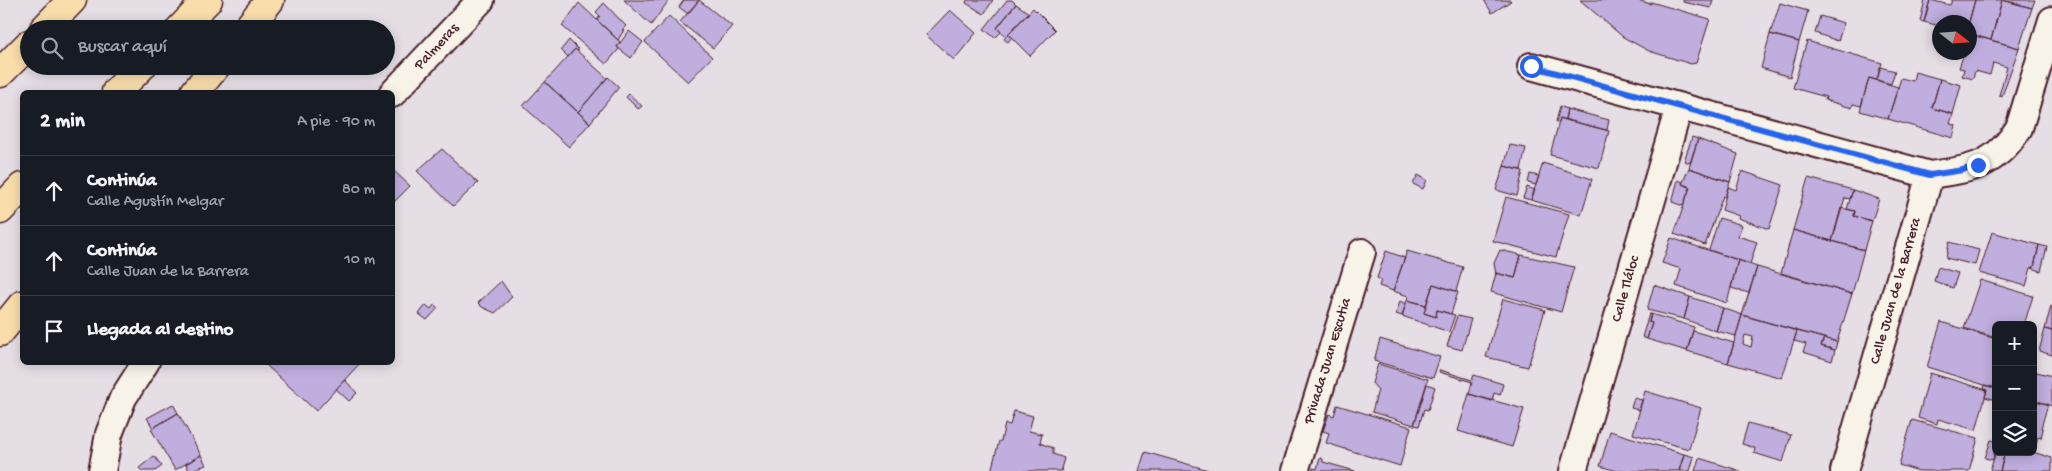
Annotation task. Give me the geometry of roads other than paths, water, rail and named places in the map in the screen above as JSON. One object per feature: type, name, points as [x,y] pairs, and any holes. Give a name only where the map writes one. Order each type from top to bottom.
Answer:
[{"type":"highway","points":[[53,20],[72,0]]},
{"type":"highway","points":[[189,20],[208,0]]},
{"type":"highway","points":[[254,20],[270,0]]},
{"type":"highway","points":[[0,73],[20,53]]},
{"type":"highway","points":[[118,90],[133,75]]},
{"type":"highway","points":[[197,90],[209,75]]},
{"type":"highway","points":[[0,210],[20,189]]},
{"type":"highway","points":[[0,332],[20,307]]},
{"type":"street","name":"Palmeras","points":[[395,91],[481,0]]},
{"type":"street","points":[[1531,66],[1930,175],[1963,170],[1994,158],[2009,143],[2018,128],[2052,20]]},
{"type":"street","name":"Calle Tláloc","points":[[1572,471],[1679,107]]},
{"type":"street","name":"Calle Juan de la Barrera","points":[[1844,471],[1930,175]]},
{"type":"street","name":"Privada Juan Escutia","points":[[1295,471],[1362,252]]},
{"type":"street","points":[[102,471],[109,434],[123,398],[144,365]]}]
